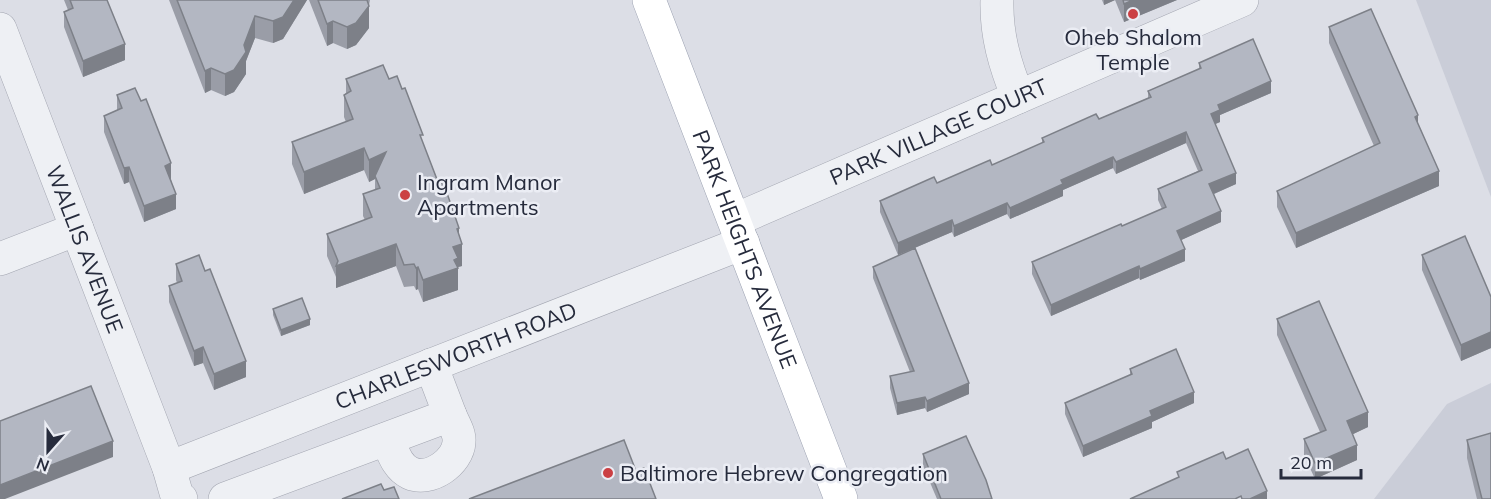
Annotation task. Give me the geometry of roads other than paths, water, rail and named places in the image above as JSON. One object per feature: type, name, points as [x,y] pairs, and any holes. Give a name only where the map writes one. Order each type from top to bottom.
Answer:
[{"type":"main road","name":"PARK HEIGHTS AVENUE","points":[[649,0],[841,499]]},
{"type":"street","points":[[997,0],[999,37],[1004,61],[1018,97]]},
{"type":"street","name":"PARK VILLAGE COURT","points":[[739,232],[1018,97],[1242,0]]},
{"type":"street","name":"WALLIS AVENUE","points":[[0,29],[169,468],[177,496],[181,499]]},
{"type":"street","points":[[0,259],[77,229]]},
{"type":"street","name":"CHARLESWORTH ROAD","points":[[169,468],[430,365],[739,232]]},
{"type":"street","points":[[387,439],[396,461],[412,474],[428,474],[451,463],[460,438],[430,365]]},
{"type":"street","points":[[225,499],[450,415]]},
{"type":"place","name":"Oheb Shalom Temple","points":[[1133,14]]},
{"type":"place","name":"Ingram Manor Apartments","points":[[405,195]]},
{"type":"place","name":"Baltimore Hebrew Congregation","points":[[608,473]]}]
